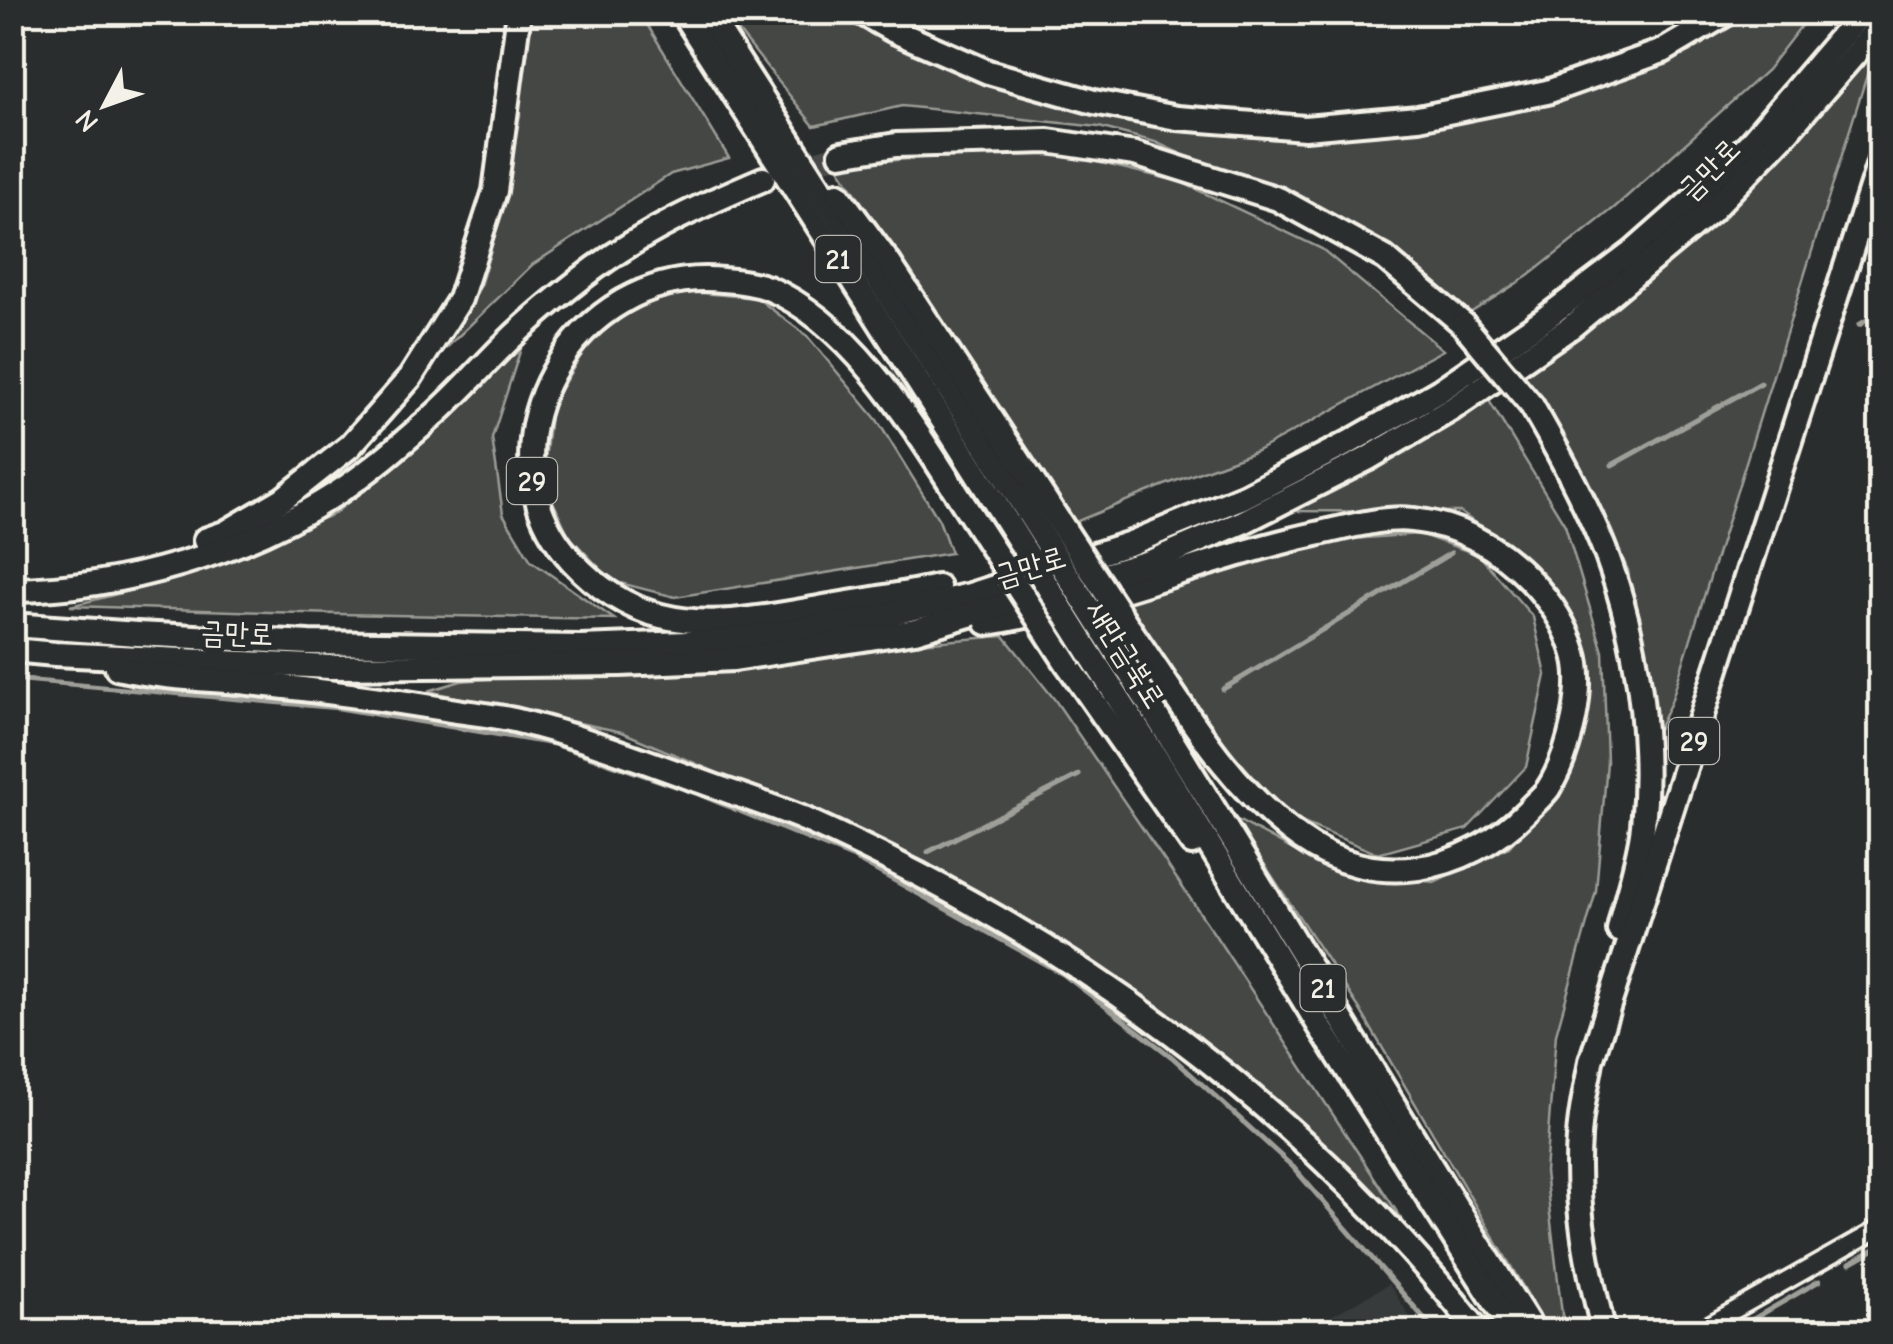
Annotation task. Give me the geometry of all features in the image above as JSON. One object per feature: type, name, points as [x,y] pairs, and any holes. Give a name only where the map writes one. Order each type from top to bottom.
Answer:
[{"type":"highway","points":[[12,586],[148,561],[224,533],[283,500],[350,446],[410,378],[460,299],[495,190],[519,12]]},
{"type":"highway","name":"새만금북로","points":[[682,12],[1015,493]]},
{"type":"highway","name":"새만금북로","points":[[707,12],[1178,749],[1534,1332]]},
{"type":"highway","points":[[860,12],[988,72],[1094,102],[1177,118],[1305,128],[1418,118],[1547,92],[1662,51],[1729,12]]},
{"type":"highway","name":"금만로","points":[[12,624],[328,643],[581,647],[714,642],[864,620],[970,595],[1132,543],[1245,496],[1350,442],[1439,391],[1544,319],[1633,252],[1692,200],[1749,144],[1862,12]]},
{"type":"highway","name":"금만로","points":[[12,650],[330,667],[734,659],[914,630],[1152,561],[1327,481],[1411,434],[1571,327],[1710,212],[1786,134],[1880,24]]},
{"type":"highway","points":[[841,154],[896,145],[1048,141],[1135,154],[1278,199],[1385,258],[1463,324],[1532,406],[1569,471],[1606,556],[1632,637],[1645,744],[1642,828],[1590,1060]]},
{"type":"highway","name":"29","points":[[1604,1332],[1581,1215],[1578,1138],[1590,1060],[1880,160]]},
{"type":"highway","points":[[12,586],[46,590],[128,576],[194,560],[272,530],[338,492],[392,450],[540,312],[594,268],[641,236],[763,179]]},
{"type":"highway","name":"29","points":[[1132,543],[911,593],[754,619],[698,621],[660,616],[622,602],[586,576],[561,548],[542,516],[531,477],[531,443],[538,404],[554,369],[577,337],[602,313],[666,283],[704,278],[766,288],[828,326],[900,409],[972,516],[1068,665],[1320,1027]]},
{"type":"highway","points":[[825,646],[1013,619],[1132,586],[1206,562],[1300,537],[1410,519],[1458,529],[1492,547],[1550,602],[1575,653],[1578,698],[1569,744],[1547,790],[1512,826],[1471,853],[1428,868],[1385,870],[1336,858],[1302,840],[1272,815],[1112,645],[1015,493]]},
{"type":"highway","name":"새만금북로","points":[[1112,645],[1172,783],[1320,1027],[1514,1332]]},
{"type":"highway","points":[[55,654],[152,676],[374,698],[513,720],[621,752],[782,811],[882,856],[1042,944],[1128,999],[1201,1053],[1382,1217],[1479,1332]]},
{"type":"street","points":[[1696,1332],[1880,1228]]},
{"type":"street","points":[[12,1324],[24,1332]]},
{"type":"shaded area","points":[[515,13],[640,13],[729,158],[671,174],[532,265],[435,359],[479,289],[490,253],[520,115]]},
{"type":"shaded area","points":[[724,13],[834,13],[1063,103],[1213,131],[1426,129],[1594,87],[1710,38],[1746,13],[1811,13],[1767,70],[1614,208],[1528,276],[1470,313],[1387,248],[1155,142],[1099,127],[902,106],[814,126]]},
{"type":"shaded area","points":[[1876,46],[1671,702],[1653,740],[1628,570],[1559,426],[1521,377],[1739,198]]},
{"type":"shaded area","points":[[1055,152],[1181,182],[1322,249],[1443,350],[1257,451],[1073,523],[837,165]]},
{"type":"shaded area","points":[[691,292],[757,298],[807,336],[877,420],[939,520],[951,553],[675,597],[612,581],[569,536],[543,480],[551,405],[589,342],[640,304]]},
{"type":"shaded area","points":[[524,339],[492,438],[503,514],[531,561],[614,619],[70,606],[165,582],[334,514],[441,426]]},
{"type":"shaded area","points":[[1488,399],[1565,525],[1603,652],[1607,762],[1596,891],[1556,1034],[1545,1172],[1564,1331],[1549,1331],[1359,1008],[1234,818],[1334,872],[1434,882],[1509,847],[1557,791],[1586,727],[1588,671],[1561,597],[1520,556],[1460,512],[1289,511]]},
{"type":"shaded area","points":[[1419,534],[1479,555],[1533,617],[1546,675],[1526,767],[1467,829],[1378,854],[1289,817],[1205,722],[1126,600],[1326,541]]},
{"type":"shaded area","points":[[1004,636],[1055,700],[1213,932],[1418,1244],[1197,1034],[926,862],[622,732],[428,691],[461,681]]},
{"type":"shaded area","points":[[1389,1284],[1419,1331],[1304,1331]]},
{"type":"waterway","points":[[1859,325],[1880,312]]},
{"type":"waterway","points":[[1612,465],[1761,383]]},
{"type":"waterway","points":[[1223,689],[1451,553]]},
{"type":"waterway","points":[[12,679],[339,708],[554,744],[698,794],[854,858],[1063,974],[1172,1057],[1293,1167],[1436,1332]]},
{"type":"waterway","points":[[928,852],[1079,775]]},
{"type":"waterway","points":[[1850,1263],[1880,1246]]},
{"type":"waterway","points":[[1731,1332],[1819,1281]]},
{"type":"tunnel","points":[[787,171],[841,154]]}]
